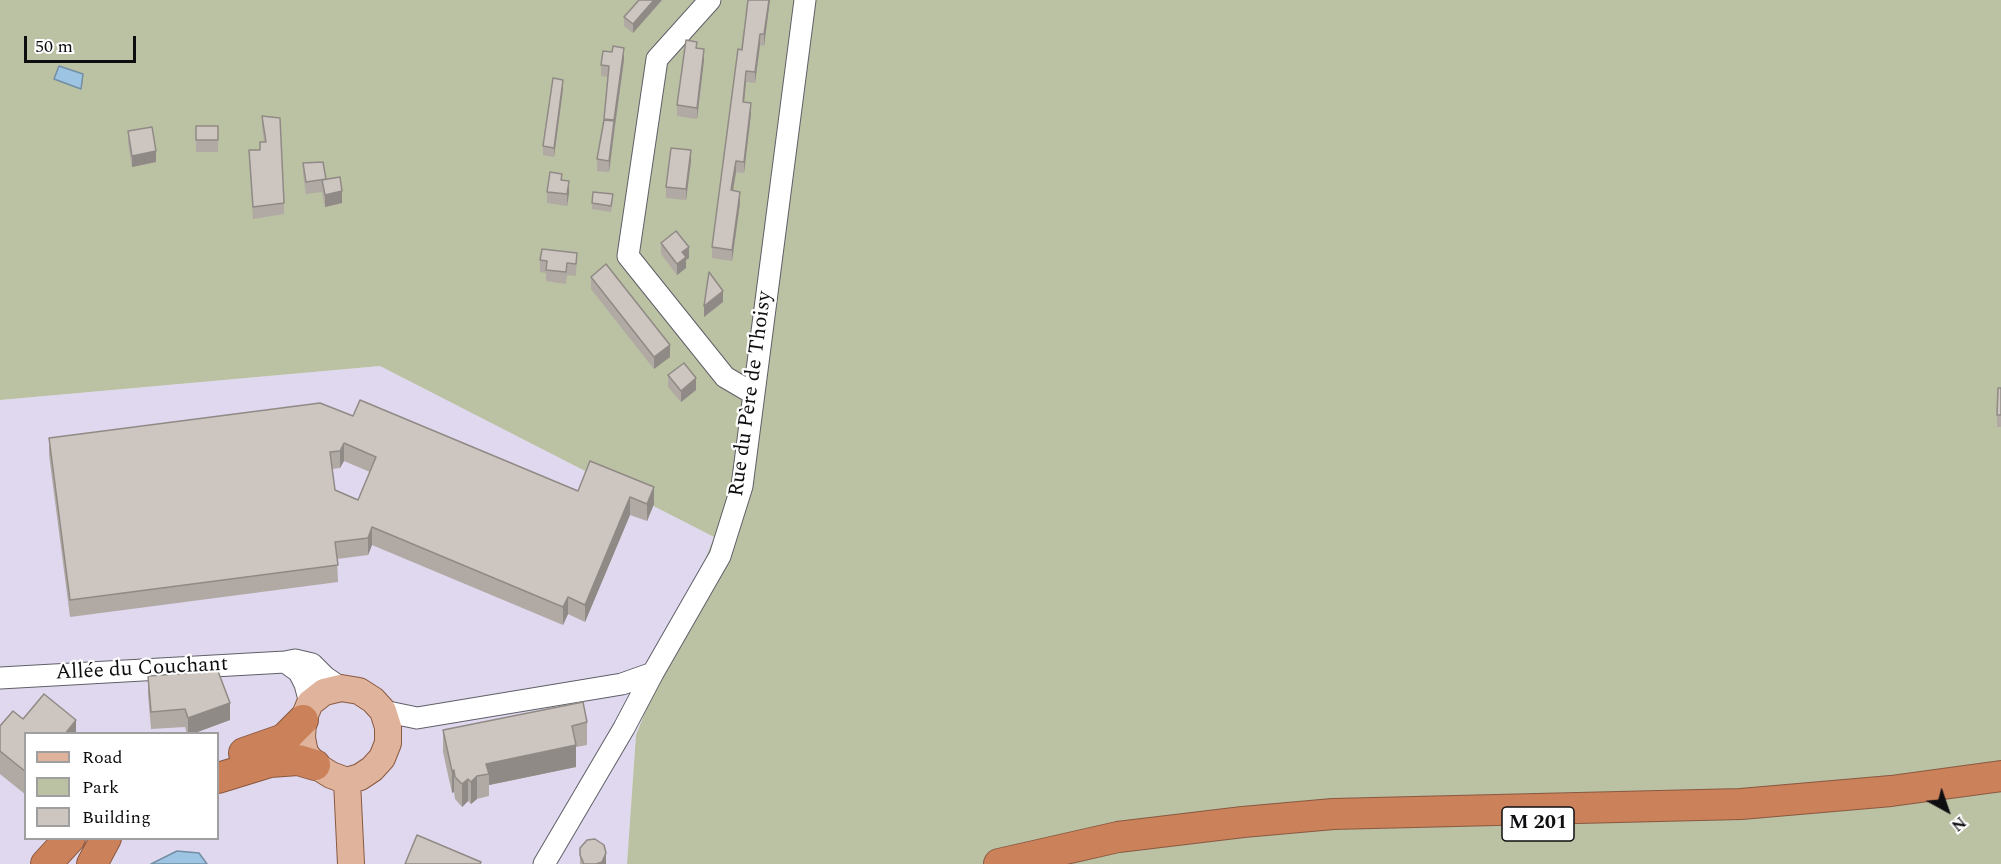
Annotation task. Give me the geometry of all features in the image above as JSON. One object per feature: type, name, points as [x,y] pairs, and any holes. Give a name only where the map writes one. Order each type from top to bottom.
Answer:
[{"type":"highway","points":[[219,762],[284,739],[307,712]]},
{"type":"highway","points":[[219,778],[270,762],[298,760],[315,765]]},
{"type":"highway","name":"M 201","points":[[999,864],[1118,837],[1310,816],[1741,804],[1891,791],[2001,776]]},
{"type":"highway","name":"M 201","points":[[1075,864],[1176,844],[1231,837],[1335,830],[1569,823],[1814,811],[2001,787]]},
{"type":"highway","points":[[46,864],[68,840]]},
{"type":"highway","points":[[92,864],[105,840]]},
{"type":"main road","points":[[341,688],[359,691],[373,700],[383,711],[388,727],[388,743],[382,758],[360,777],[347,781],[331,775],[315,765],[306,753],[302,738],[307,712],[324,692],[341,688]]},
{"type":"main road","points":[[347,781],[351,864]]},
{"type":"street","points":[[710,0],[657,59],[628,256],[725,377],[754,394]]},
{"type":"street","name":"Rue du Père de Thoisy","points":[[544,864],[624,728],[652,673],[720,556],[742,486],[805,0]]},
{"type":"street","name":"Allée du Couchant","points":[[0,678],[296,660],[312,664],[341,688]]},
{"type":"street","points":[[285,662],[299,672],[305,684],[307,712]]},
{"type":"street","points":[[383,711],[417,718],[622,684],[652,673]]},
{"type":"street","points":[[388,743],[417,718]]},
{"type":"shaded area","points":[[380,366],[714,537],[636,735],[627,864],[0,864],[0,400]]},
{"type":"green space","points":[[0,0],[2001,0],[2001,864],[627,864],[636,735],[714,537],[380,366],[0,400]]},
{"type":"water","points":[[59,66],[83,74],[81,89],[54,79]]},
{"type":"water","points":[[177,851],[199,853],[207,864],[151,864]]},
{"type":"building","points":[[639,0],[654,0],[633,24],[624,17]]},
{"type":"building","points":[[748,0],[769,0],[764,34],[760,34],[755,72],[746,71],[743,102],[751,103],[744,162],[736,161],[731,190],[740,192],[732,250],[712,247],[738,49],[742,50]]},
{"type":"building","points":[[686,40],[697,42],[696,48],[704,49],[697,108],[677,105]]},
{"type":"building","points":[[613,46],[624,48],[614,120],[604,119],[609,66],[601,65],[603,51],[612,52]]},
{"type":"building","points":[[553,78],[563,80],[554,148],[543,146]]},
{"type":"building","points":[[262,116],[280,118],[284,203],[253,207],[249,150],[260,150],[260,142],[266,142]]},
{"type":"building","points":[[604,120],[614,121],[609,161],[597,159]]},
{"type":"building","points":[[196,126],[218,126],[218,140],[196,140]]},
{"type":"building","points":[[152,127],[156,151],[132,156],[128,131]]},
{"type":"building","points":[[671,148],[691,150],[686,189],[666,187]]},
{"type":"building","points":[[323,162],[326,179],[306,182],[303,163]]},
{"type":"building","points":[[550,172],[562,174],[561,180],[569,181],[567,194],[547,192]]},
{"type":"building","points":[[340,177],[342,191],[325,195],[322,180]]},
{"type":"building","points":[[593,192],[613,194],[611,206],[592,203]]},
{"type":"building","points":[[676,231],[689,247],[682,252],[686,257],[677,264],[661,243]]},
{"type":"building","points":[[542,249],[577,253],[576,264],[567,263],[566,272],[546,270],[547,261],[540,260]]},
{"type":"building","points":[[606,264],[670,345],[654,357],[591,277]]},
{"type":"building","points":[[709,272],[723,291],[704,306]]},
{"type":"building","points":[[684,363],[696,378],[681,391],[668,375]]},
{"type":"building","points":[[1998,388],[2001,388],[2001,415],[1997,415]]},
{"type":"building","points":[[360,400],[578,491],[590,461],[654,487],[647,504],[630,497],[585,605],[568,597],[563,607],[372,527],[368,538],[335,542],[338,565],[70,600],[49,438],[320,403],[353,416]],"holes":[[[344,443],[376,457],[358,500],[335,490],[330,452],[340,451]]]},
{"type":"building","points":[[218,671],[230,703],[188,718],[185,709],[151,712],[148,676]]},
{"type":"building","points":[[44,694],[76,720],[67,732],[24,732],[24,770],[0,751],[0,726],[13,711],[23,719]]},
{"type":"building","points":[[583,702],[587,722],[572,726],[576,745],[486,764],[489,774],[477,776],[471,782],[468,779],[462,784],[455,777],[443,730]]},
{"type":"building","points":[[417,835],[481,862],[480,864],[405,864]]},
{"type":"building","points":[[595,839],[604,845],[606,853],[602,862],[584,864],[580,848],[587,840]]}]
